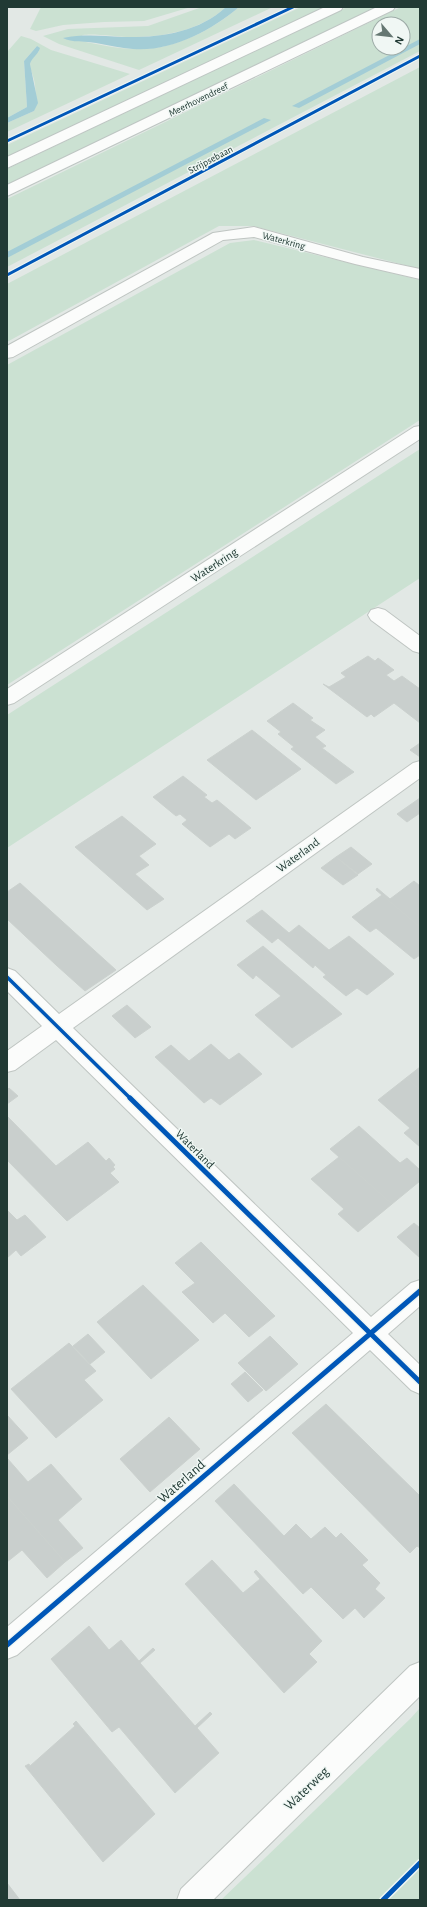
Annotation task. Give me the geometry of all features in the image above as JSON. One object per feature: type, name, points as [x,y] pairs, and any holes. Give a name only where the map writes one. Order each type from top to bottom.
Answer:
[{"type":"street","name":"Meerhovendreef","points":[[7,163],[336,7]]},
{"type":"street","name":"Meerhovendreef","points":[[7,191],[388,7]]},
{"type":"street","name":"Waterkring","points":[[7,353],[219,236],[254,232],[361,262],[420,274]]},
{"type":"street","name":"Waterkring","points":[[7,698],[420,431]]},
{"type":"street","points":[[378,615],[420,646]]},
{"type":"street","name":"Waterland","points":[[7,1063],[420,768]]},
{"type":"street","name":"Waterland","points":[[7,977],[420,1382]]},
{"type":"street","name":"Waterland","points":[[7,1645],[420,1291]]},
{"type":"street","name":"Waterweg","points":[[192,1900],[420,1676]]},
{"type":"green space","points":[[41,7],[191,7],[144,21],[63,25],[36,31],[30,29]]},
{"type":"green space","points":[[202,7],[226,7],[205,22],[168,34],[143,37],[83,35],[76,40],[126,49],[156,48],[182,41],[207,30],[239,7],[273,7],[139,70],[59,44],[43,36],[68,29],[148,26]]},
{"type":"green space","points":[[301,7],[325,7],[7,158],[7,145]]},
{"type":"green space","points":[[347,7],[378,7],[7,185],[7,169]]},
{"type":"green space","points":[[401,7],[420,7],[420,51],[411,56],[411,16],[383,16]]},
{"type":"green space","points":[[371,22],[371,56],[410,56],[7,267],[7,199]]},
{"type":"green space","points":[[21,36],[31,39],[51,50],[130,74],[7,132],[7,123],[34,111],[35,105],[35,85],[30,64],[31,60],[39,51],[37,46],[24,61],[27,107],[7,118],[7,52]]},
{"type":"green space","points":[[420,67],[420,269],[253,226],[219,226],[7,342],[7,284]]},
{"type":"green space","points":[[254,240],[420,280],[420,420],[7,685],[7,365],[230,243]]},
{"type":"green space","points":[[420,449],[420,578],[7,848],[7,715]]},
{"type":"green space","points":[[420,1708],[420,1900],[221,1900],[410,1719]]},
{"type":"water","points":[[226,7],[239,7],[203,32],[162,47],[133,49],[92,42],[70,41],[63,38],[85,36],[136,37],[163,35],[203,23]]},
{"type":"water","points":[[37,46],[40,48],[30,64],[38,103],[34,111],[7,123],[7,118],[27,107],[24,61]]},
{"type":"building","points":[[368,656],[375,661],[378,658],[394,670],[386,675],[394,681],[402,676],[420,689],[420,723],[394,703],[374,717],[371,714],[367,717],[323,684],[329,687],[346,677],[341,673]]},
{"type":"building","points":[[293,703],[313,718],[310,720],[325,730],[315,737],[326,746],[322,748],[354,772],[336,784],[291,749],[294,747],[278,734],[281,732],[267,721]]},
{"type":"building","points":[[252,730],[301,769],[256,800],[207,760]]},
{"type":"building","points":[[420,743],[420,757],[410,750]]},
{"type":"building","points":[[183,776],[207,795],[204,797],[212,803],[217,800],[251,828],[235,839],[229,834],[210,847],[182,824],[187,820],[180,814],[176,816],[153,797]]},
{"type":"building","points":[[420,798],[420,813],[407,822],[397,814]]},
{"type":"building","points":[[122,816],[156,844],[139,856],[149,865],[135,874],[164,899],[147,910],[75,847]]},
{"type":"building","points":[[351,847],[372,864],[358,874],[336,857]]},
{"type":"building","points":[[336,857],[358,875],[343,885],[321,868]]},
{"type":"building","points":[[414,881],[420,886],[420,927],[376,890],[377,888],[390,899]]},
{"type":"building","points":[[20,883],[116,970],[85,991],[56,965],[7,919],[7,892]]},
{"type":"building","points":[[382,895],[420,927],[420,955],[414,959],[376,928],[370,932],[352,917]]},
{"type":"building","points":[[262,910],[289,933],[299,925],[329,950],[349,936],[394,974],[367,995],[357,988],[346,996],[323,977],[326,975],[315,965],[313,968],[278,938],[272,943],[246,921]]},
{"type":"building","points":[[263,946],[342,1014],[292,1048],[255,1015],[281,996],[256,975],[253,979],[237,965]]},
{"type":"building","points":[[127,1005],[151,1027],[135,1038],[112,1016]]},
{"type":"building","points":[[211,1044],[229,1060],[239,1053],[262,1074],[220,1105],[211,1098],[204,1103],[155,1057],[171,1045],[189,1061]]},
{"type":"building","points":[[420,1067],[420,1090],[406,1078]]},
{"type":"building","points":[[406,1078],[420,1090],[420,1147],[404,1133],[410,1128],[378,1100]]},
{"type":"building","points":[[9,1088],[18,1096],[7,1104],[7,1090]]},
{"type":"building","points":[[7,1116],[56,1166],[88,1142],[106,1161],[109,1158],[115,1165],[113,1167],[115,1169],[110,1173],[119,1182],[67,1221],[7,1160]]},
{"type":"building","points":[[359,1126],[400,1163],[407,1158],[420,1170],[420,1181],[392,1204],[330,1149]]},
{"type":"building","points":[[339,1157],[392,1204],[358,1232],[338,1214],[344,1209],[311,1179]]},
{"type":"building","points":[[7,1210],[17,1220],[25,1215],[46,1237],[21,1256],[16,1250],[7,1258]]},
{"type":"building","points":[[414,1223],[420,1228],[420,1258],[397,1237]]},
{"type":"building","points":[[201,1242],[275,1316],[249,1337],[225,1313],[213,1323],[182,1292],[195,1283],[175,1263]]},
{"type":"building","points":[[143,1285],[199,1340],[151,1379],[97,1322]]},
{"type":"building","points":[[88,1334],[105,1352],[90,1364],[73,1346]]},
{"type":"building","points":[[270,1336],[298,1364],[266,1391],[238,1363]]},
{"type":"building","points":[[69,1343],[96,1371],[84,1380],[103,1400],[56,1438],[11,1389]]},
{"type":"building","points":[[245,1372],[263,1390],[248,1402],[231,1384]]},
{"type":"building","points":[[326,1404],[420,1496],[420,1548],[417,1546],[410,1553],[292,1433]]},
{"type":"building","points":[[7,1415],[28,1438],[7,1455]]},
{"type":"building","points":[[169,1417],[200,1449],[150,1492],[120,1459]]},
{"type":"building","points":[[7,1458],[28,1482],[51,1464],[82,1499],[58,1520],[83,1548],[65,1562],[7,1496]]},
{"type":"building","points":[[234,1484],[284,1536],[296,1524],[311,1539],[325,1527],[336,1538],[341,1533],[368,1560],[362,1565],[380,1583],[375,1589],[385,1598],[364,1618],[355,1608],[343,1619],[311,1587],[303,1594],[215,1501]]},
{"type":"building","points":[[7,1496],[65,1562],[47,1578],[22,1550],[7,1562]]},
{"type":"building","points":[[212,1560],[243,1593],[260,1579],[254,1572],[256,1570],[322,1641],[309,1654],[317,1662],[284,1693],[185,1584]]},
{"type":"building","points":[[89,1626],[109,1650],[121,1640],[139,1661],[153,1648],[155,1650],[140,1663],[195,1726],[210,1712],[212,1714],[197,1728],[219,1753],[175,1793],[119,1727],[112,1732],[51,1659]]},
{"type":"building","points":[[76,1721],[155,1814],[103,1862],[25,1766],[29,1764],[30,1766],[75,1726],[73,1724]]},
{"type":"building","points":[[7,1883],[20,1900],[7,1900]]},
{"type":"waterway","points":[[296,106],[420,41]]},
{"type":"waterway","points":[[7,255],[267,120]]},
{"type":"cycle path","points":[[7,141],[293,7]]},
{"type":"cycle path","name":"Strijpsebaan","points":[[7,275],[420,56]]},
{"type":"cycle path","points":[[7,977],[420,1382]]},
{"type":"cycle path","points":[[7,1645],[420,1291]]},
{"type":"cycle path","points":[[383,1900],[420,1863]]}]
